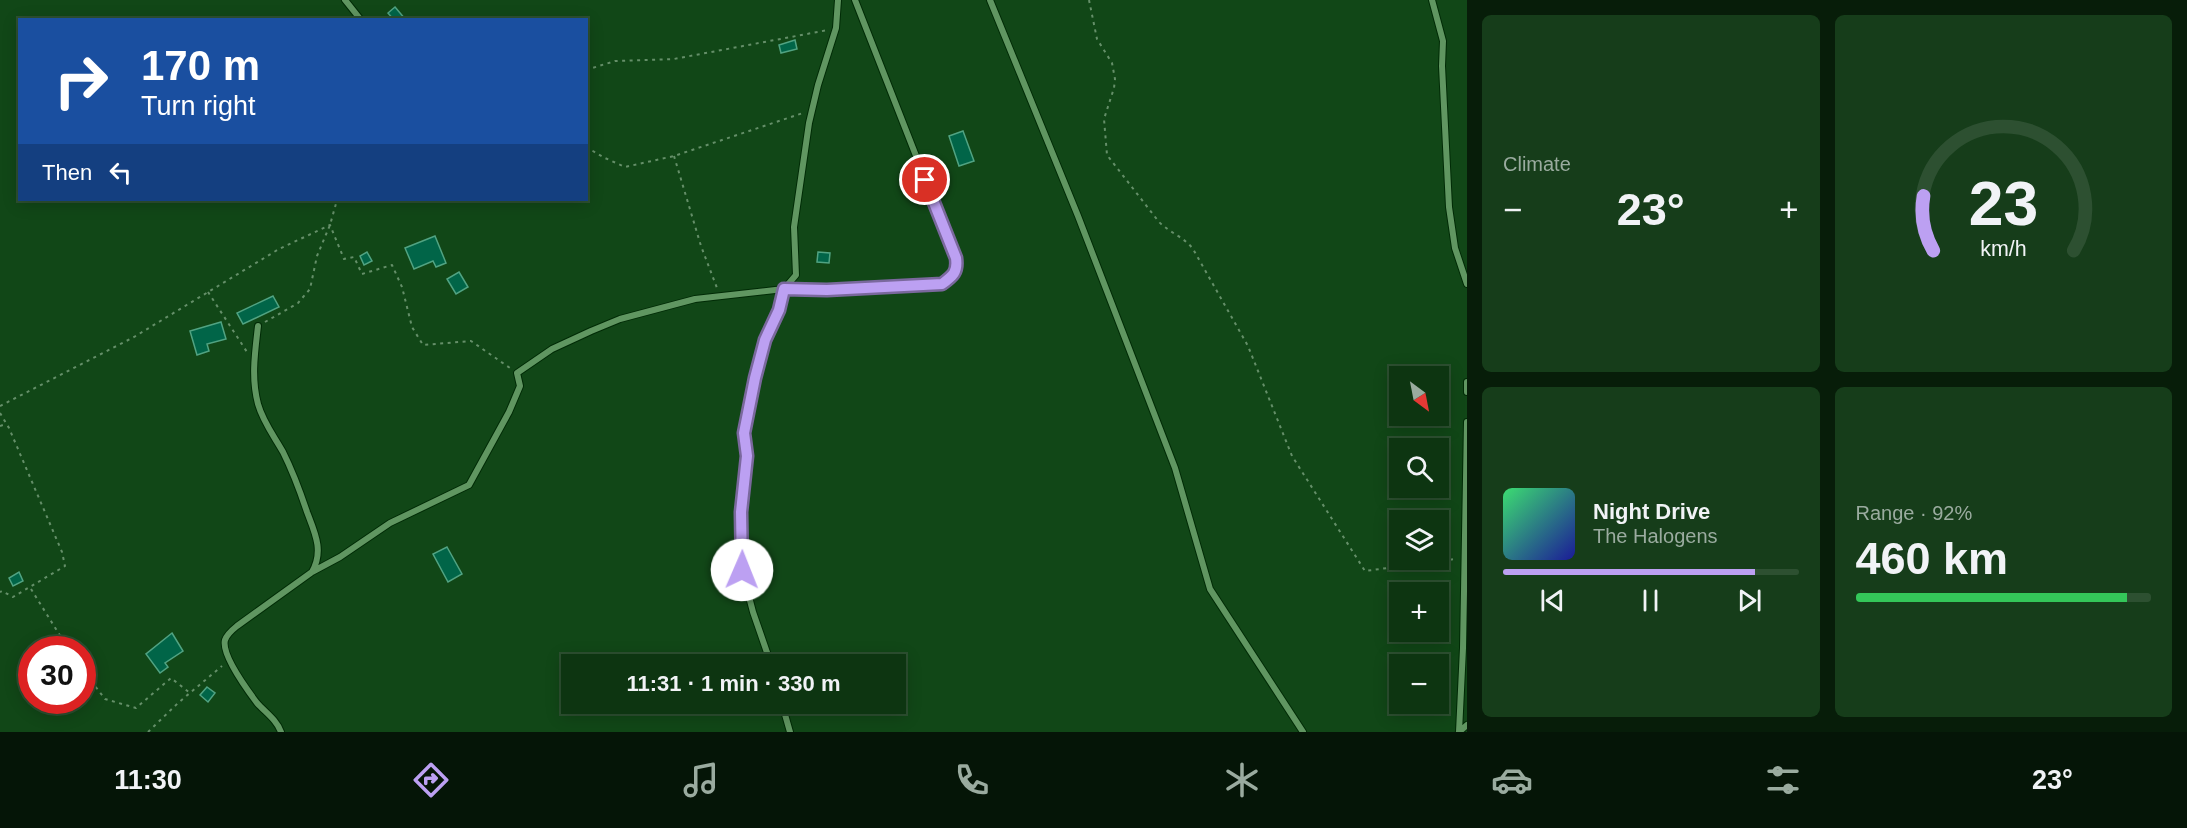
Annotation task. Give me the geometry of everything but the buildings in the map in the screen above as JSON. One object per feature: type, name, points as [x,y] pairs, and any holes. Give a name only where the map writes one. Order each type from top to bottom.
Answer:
[{"type":"street","points":[[345,0],[359,18]]},
{"type":"street","points":[[768,654],[742,570],[741,512],[747,456],[744,433],[765,340],[779,310],[784,289],[796,275],[794,227],[812,111],[837,28],[838,0]]},
{"type":"street","points":[[281,732],[277,722],[256,702],[229,660],[224,642],[228,634],[312,572],[340,557],[390,523],[468,485],[509,412],[520,386],[517,373],[552,349],[620,319],[695,299],[784,289],[827,290],[942,284],[953,276],[957,268],[956,258],[855,0]]},
{"type":"street","points":[[990,0],[1078,216],[1175,468],[1210,590],[1303,732]]},
{"type":"street","points":[[1432,0],[1443,41],[1442,66],[1449,207],[1455,248],[1467,284]]},
{"type":"street","points":[[258,327],[253,362],[255,392],[264,420],[293,472],[317,539],[319,551],[312,572]]},
{"type":"street","points":[[1467,382],[1467,392]]},
{"type":"street","points":[[1459,732],[1463,648],[1467,422]]},
{"type":"street","points":[[785,714],[790,732]]},
{"type":"street","points":[[1459,732],[1467,725]]},
{"type":"path","points":[[1089,0],[1097,39],[1112,63],[1115,79],[1104,119],[1107,155],[1159,222],[1168,231],[1187,241],[1193,249],[1248,346],[1292,456],[1365,571],[1464,558]]},
{"type":"path","points":[[588,69],[615,62],[674,59],[837,28]]},
{"type":"path","points":[[588,148],[625,167],[674,156],[812,111]]},
{"type":"path","points":[[674,156],[701,246],[720,296]]},
{"type":"path","points":[[258,327],[298,303],[310,289],[317,256],[337,201]]},
{"type":"path","points":[[0,406],[134,337],[279,249],[330,225]]},
{"type":"path","points":[[330,225],[344,259],[354,257],[362,274],[392,265],[402,287],[412,327],[423,345],[471,341],[517,373]]},
{"type":"path","points":[[208,292],[253,362]]},
{"type":"path","points":[[0,413],[62,552],[64,566],[12,597],[0,592]]},
{"type":"path","points":[[0,426],[6,424]]},
{"type":"path","points":[[30,588],[60,636]]},
{"type":"path","points":[[148,732],[229,660]]},
{"type":"path","points":[[96,687],[105,699],[136,708],[171,678],[190,693]]},
{"type":"route","points":[[742,570],[741,512],[747,456],[744,433],[765,340],[779,310],[784,289],[827,290],[942,284],[953,276],[957,268],[956,258],[925,180]]}]
